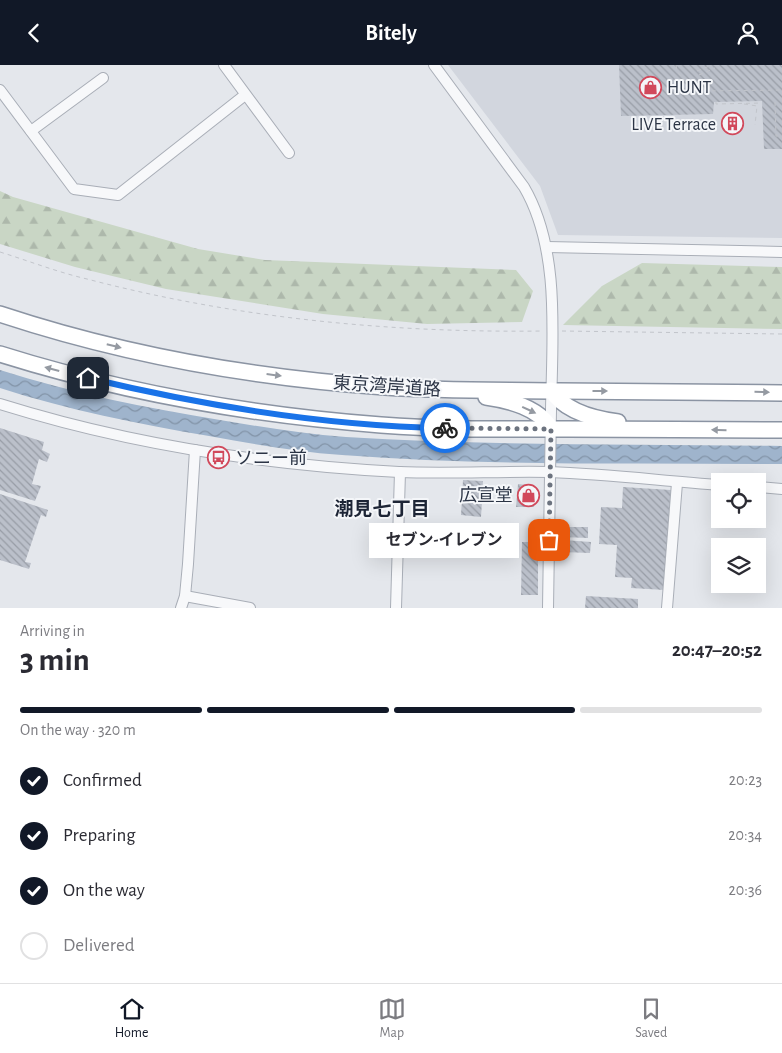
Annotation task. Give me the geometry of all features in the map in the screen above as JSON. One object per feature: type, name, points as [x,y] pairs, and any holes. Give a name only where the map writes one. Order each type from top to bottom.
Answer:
[{"type":"highway","name":"東京湾岸道路","points":[[0,314],[59,332],[191,362],[323,381],[413,389],[782,393]]},
{"type":"highway","points":[[0,354],[54,370],[154,394],[278,414],[430,428],[782,430]]},
{"type":"highway","points":[[413,389],[503,400],[537,414],[547,422],[551,429]]},
{"type":"highway","points":[[551,391],[564,404],[595,418],[692,430]]},
{"type":"street","points":[[224,65],[289,153]]},
{"type":"street","points":[[434,65],[524,187],[535,205],[547,247],[551,267],[548,608]]},
{"type":"street","points":[[31,131],[103,78]]},
{"type":"street","points":[[0,90],[74,189],[118,195],[245,95]]},
{"type":"street","points":[[547,247],[782,252]]},
{"type":"street","points":[[0,404],[32,414],[195,451],[346,468],[400,472],[550,472],[711,485]]},
{"type":"street","points":[[181,608],[186,596],[195,451]]},
{"type":"street","points":[[396,608],[400,472]]},
{"type":"street","points":[[667,608],[677,483]]},
{"type":"street","points":[[766,488],[782,489]]},
{"type":"street","points":[[186,596],[250,608]]},
{"type":"path","points":[[676,65],[677,71],[683,79],[704,91],[782,90]]},
{"type":"path","points":[[697,71],[712,65]]},
{"type":"path","points":[[699,75],[715,67]]},
{"type":"path","points":[[775,101],[776,136],[782,136]]},
{"type":"path","points":[[716,102],[716,104],[762,103]]},
{"type":"path","points":[[738,103],[758,106],[755,125]]},
{"type":"path","points":[[0,252],[86,279],[227,309],[364,326],[441,330],[782,334]]},
{"type":"shaded area","points":[[448,65],[782,65],[782,238],[558,235],[540,186]]},
{"type":"green space","points":[[0,191],[13,197],[198,249],[265,260],[516,270],[533,291],[522,322],[427,324],[323,314],[166,289],[75,267],[0,244]]},
{"type":"green space","points":[[642,263],[782,267],[782,329],[563,325],[602,286]]},
{"type":"water","points":[[0,370],[54,386],[137,405],[236,423],[314,434],[455,442],[782,446],[782,464],[452,461],[308,452],[156,427],[51,403],[0,388]]},
{"type":"building","points":[[619,65],[782,65],[782,149],[764,149],[762,101],[714,102],[713,114],[621,116]]},
{"type":"building","name":"LIVE Terrace","points":[[730,116],[739,126],[734,131],[725,122]]},
{"type":"building","points":[[0,428],[44,442],[42,450],[50,454],[47,462],[39,459],[32,484],[41,486],[35,501],[0,490]]},
{"type":"building","points":[[463,480],[483,481],[482,495],[490,496],[489,502],[482,502],[481,517],[461,515]]},
{"type":"building","points":[[518,484],[535,486],[534,507],[516,507]]},
{"type":"building","points":[[623,487],[671,490],[665,590],[631,588],[632,578],[615,577],[617,545],[599,544],[601,507],[622,508]]},
{"type":"building","points":[[0,494],[48,510],[46,517],[41,515],[25,562],[31,563],[29,569],[0,560]]},
{"type":"building","points":[[563,527],[588,527],[588,538],[562,537]]},
{"type":"building","points":[[563,540],[591,542],[590,553],[562,552]]},
{"type":"building","points":[[522,542],[538,542],[538,595],[521,595]]},
{"type":"building","points":[[586,596],[638,599],[638,608],[585,608]]},
{"type":"way so far","points":[[445,428],[551,429],[549,540]]},
{"type":"place","name":"HUNT","points":[[651,87]]},
{"type":"place","name":"LIVE Terrace","points":[[732,124]]},
{"type":"place","name":"ソニー前","points":[[219,458]]},
{"type":"place","name":"広宣堂","points":[[529,495]]},
{"type":"place","name":"セブン-イレブン","points":[[549,540]]},
{"type":"district","name":"潮見七丁目","points":[[382,508]]},
{"type":"route","points":[[88,378],[170,397],[264,413],[382,425],[445,428]]}]
